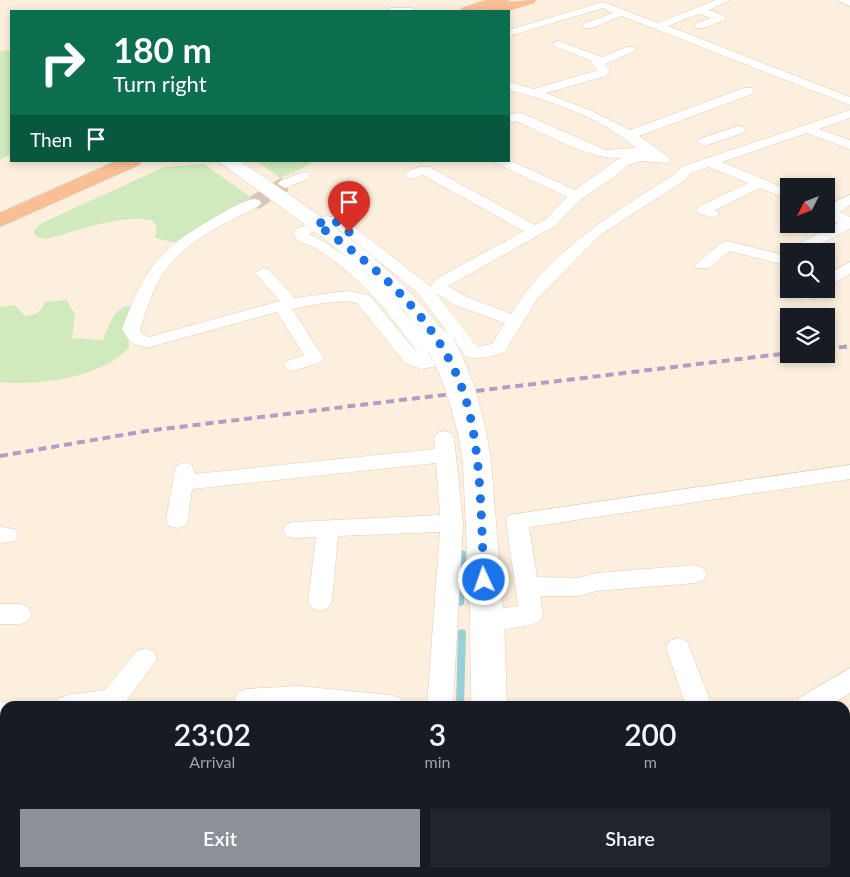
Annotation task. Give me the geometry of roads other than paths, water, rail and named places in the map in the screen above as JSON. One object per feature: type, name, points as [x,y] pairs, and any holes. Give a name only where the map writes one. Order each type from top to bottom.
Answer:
[{"type":"highway","points":[[470,10],[502,0]]},
{"type":"highway","points":[[496,10],[529,0]]},
{"type":"highway","points":[[0,202],[90,162]]},
{"type":"highway","points":[[0,220],[130,162]]},
{"type":"main road","points":[[228,162],[316,224],[392,286],[414,308],[436,353],[456,373],[468,409],[478,462],[487,620],[489,701]]},
{"type":"street","points":[[389,0],[401,10]]},
{"type":"street","points":[[659,26],[725,0]]},
{"type":"street","points":[[840,0],[850,3]]},
{"type":"street","points":[[510,33],[603,5],[626,7],[659,26],[850,101]]},
{"type":"street","points":[[587,26],[626,7]]},
{"type":"street","points":[[698,10],[721,18],[699,26]]},
{"type":"street","points":[[558,44],[600,60],[631,49]]},
{"type":"street","points":[[536,92],[602,73],[604,70],[597,63],[600,60]]},
{"type":"street","points":[[510,86],[536,92],[578,109],[629,135],[657,156],[686,170]]},
{"type":"street","points":[[629,135],[747,91]]},
{"type":"street","points":[[254,203],[218,221],[186,241],[161,264],[142,296],[131,329],[137,340],[150,342],[287,305],[323,297],[355,295],[363,299],[411,359],[421,363],[436,353],[472,354],[490,352],[498,348],[530,296],[595,232],[680,177],[686,170],[850,114]]},
{"type":"street","points":[[510,119],[516,116],[604,154],[617,155],[632,151],[657,156]]},
{"type":"street","points":[[808,129],[850,144]]},
{"type":"street","points":[[704,142],[732,132],[751,148]]},
{"type":"street","points":[[515,321],[461,301],[439,288],[442,283],[550,223],[576,196],[608,175],[622,162],[641,157],[657,156]]},
{"type":"street","points":[[501,162],[576,196]]},
{"type":"street","points":[[709,162],[780,191]]},
{"type":"street","points":[[412,174],[424,170],[535,231]]},
{"type":"street","points":[[285,184],[303,176]]},
{"type":"street","points":[[713,214],[704,210],[759,182]]},
{"type":"street","points":[[835,207],[850,199]]},
{"type":"street","points":[[835,215],[850,223]]},
{"type":"street","points":[[316,224],[332,220],[339,222],[424,289],[462,337],[472,354]]},
{"type":"street","points":[[811,243],[850,223]]},
{"type":"street","points":[[702,264],[727,246],[780,259]]},
{"type":"street","points":[[835,277],[850,268]]},
{"type":"street","points":[[263,274],[287,305],[315,358],[293,364]]},
{"type":"street","points":[[177,520],[184,476],[445,447],[452,523],[440,701]]},
{"type":"street","points":[[487,620],[531,615],[517,521],[849,473]]},
{"type":"street","points":[[294,530],[452,523]]},
{"type":"street","points":[[320,601],[328,528]]},
{"type":"street","points":[[527,586],[580,587],[596,582],[695,574]]},
{"type":"street","points":[[678,648],[697,701]]},
{"type":"street","points":[[113,701],[145,659]]},
{"type":"street","points":[[816,701],[850,679]]},
{"type":"street","points":[[246,701],[299,697],[340,701]]},
{"type":"waterway","points":[[460,603],[462,553]]},
{"type":"waterway","points":[[460,701],[462,632]]},
{"type":"tunnel","points":[[254,203],[285,184]]},
{"type":"railway","points":[[835,348],[850,346]]},
{"type":"railway","points":[[0,456],[146,431],[780,354]]}]
